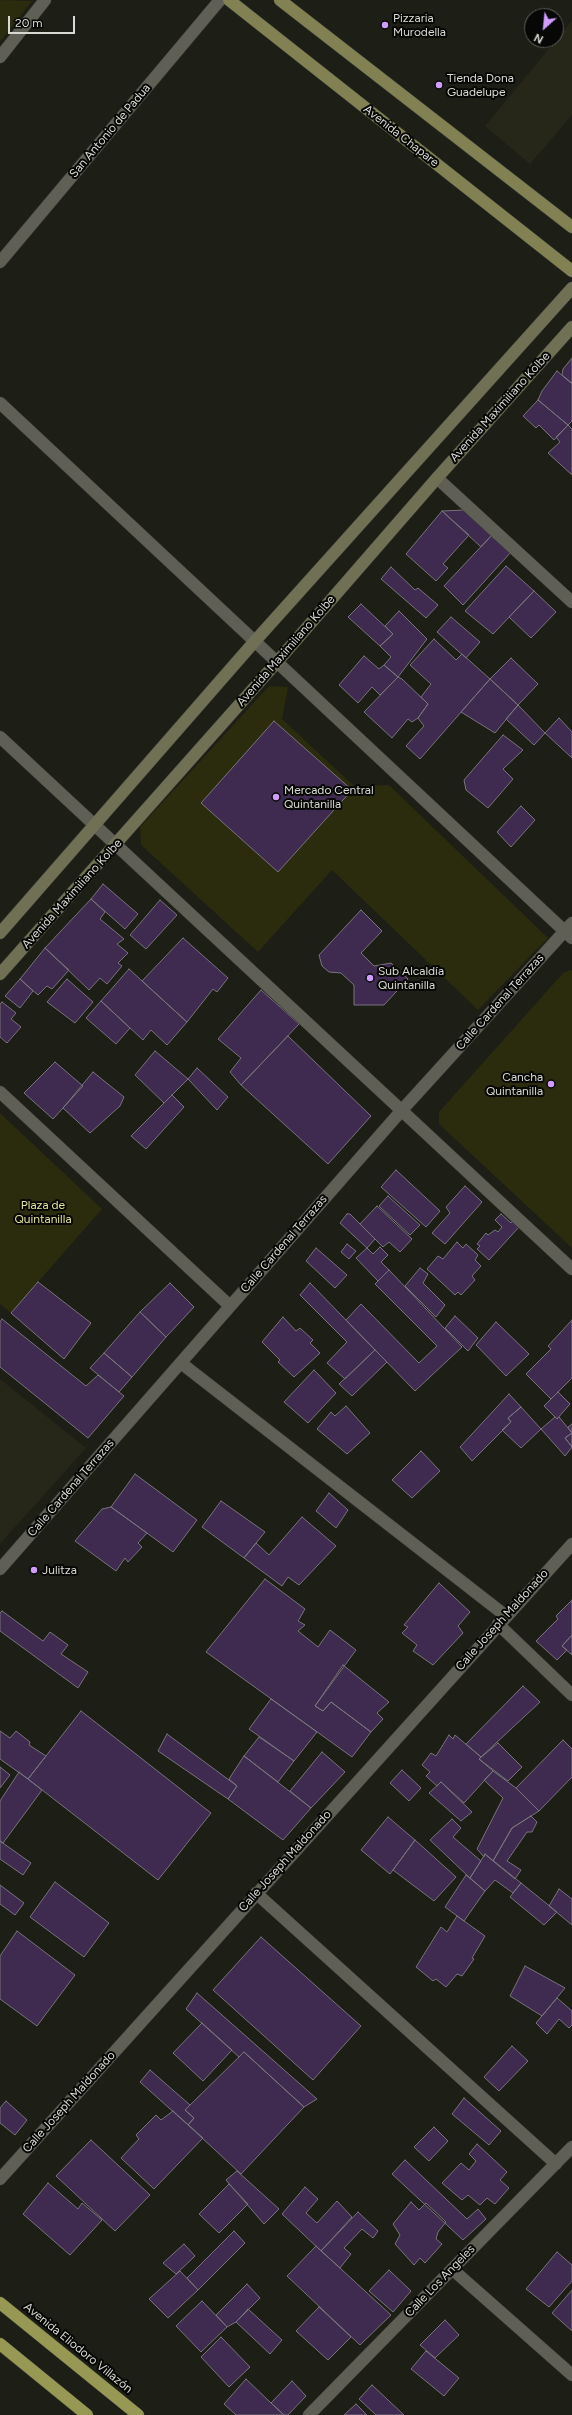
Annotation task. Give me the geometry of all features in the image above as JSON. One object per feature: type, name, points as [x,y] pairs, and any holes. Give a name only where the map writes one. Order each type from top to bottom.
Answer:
[{"type":"highway","name":"Avenida Eliodoro Villazón","points":[[0,2302],[138,2415]]},
{"type":"highway","points":[[0,2344],[87,2415]]},
{"type":"main road","name":"Avenida Chapare","points":[[229,0],[572,271]]},
{"type":"main road","points":[[280,0],[572,227]]},
{"type":"main road","points":[[0,933],[255,641],[572,288]]},
{"type":"main road","name":"Avenida Maximiliano Kolbe","points":[[0,974],[572,327]]},
{"type":"street","points":[[0,57],[45,0]]},
{"type":"street","name":"San Antonio de Padua","points":[[1,259],[220,0]]},
{"type":"street","points":[[0,403],[277,662],[570,931]]},
{"type":"street","points":[[437,478],[572,602]]},
{"type":"street","points":[[0,737],[572,1269]]},
{"type":"street","name":"Calle Cardenal Terrazas","points":[[0,1569],[402,1110],[570,931]]},
{"type":"street","points":[[0,1092],[230,1306]]},
{"type":"street","points":[[181,1363],[502,1620],[572,1695]]},
{"type":"street","name":"Calle Joseph Maldonado","points":[[0,2179],[256,1893],[572,1544]]},
{"type":"street","points":[[256,1893],[556,2164]]},
{"type":"street","name":"Calle Los Angeles","points":[[309,2415],[572,2147]]},
{"type":"street","points":[[452,2269],[572,2375]]},
{"type":"shaded area","points":[[572,21],[572,115],[530,164],[485,126],[550,48],[564,48],[564,31]]},
{"type":"shaded area","points":[[0,1379],[86,1448],[0,1544]]},
{"type":"green space","points":[[0,0],[32,1],[0,42]]},
{"type":"green space","points":[[269,686],[288,687],[282,719],[354,786],[389,785],[548,938],[478,1010],[332,870],[258,952],[141,845],[140,827]]},
{"type":"green space","points":[[572,970],[572,1248],[439,1124],[439,1112],[564,972]]},
{"type":"green space","name":"Plaza de Quintanilla","points":[[0,1113],[102,1209],[11,1313],[0,1304]]},
{"type":"building","points":[[572,358],[572,383],[562,375],[563,369]]},
{"type":"building","points":[[557,371],[572,384],[572,421],[568,425],[538,400],[542,391]]},
{"type":"building","points":[[538,400],[568,425],[554,440],[539,425],[536,428],[523,416]]},
{"type":"building","points":[[568,425],[572,429],[572,475],[548,453],[560,442],[556,437]]},
{"type":"building","points":[[465,510],[491,536],[481,547],[442,511]]},
{"type":"building","points":[[442,511],[469,535],[443,564],[448,568],[436,581],[406,554]]},
{"type":"building","points":[[491,536],[511,552],[463,605],[444,586]]},
{"type":"building","points":[[506,566],[534,591],[493,634],[465,611]]},
{"type":"building","points":[[391,567],[415,590],[418,588],[438,605],[426,618],[381,579]]},
{"type":"building","points":[[534,591],[556,612],[531,638],[509,617]]},
{"type":"building","points":[[361,604],[393,634],[380,646],[348,617]]},
{"type":"building","points":[[399,611],[427,639],[398,677],[384,665],[391,657],[380,646],[393,634],[385,626]]},
{"type":"building","points":[[451,617],[480,642],[466,658],[437,632]]},
{"type":"building","points":[[434,639],[456,660],[462,654],[490,679],[420,759],[406,746],[424,726],[418,718],[428,704],[421,697],[431,684],[410,665]]},
{"type":"building","points":[[364,656],[379,669],[384,665],[398,677],[380,695],[372,687],[358,703],[339,685]]},
{"type":"building","points":[[511,658],[538,684],[518,705],[490,679]]},
{"type":"building","points":[[398,677],[428,704],[418,718],[412,722],[408,719],[392,738],[364,712]]},
{"type":"building","points":[[490,679],[518,705],[495,733],[461,712]]},
{"type":"building","points":[[518,705],[545,733],[534,745],[506,719]]},
{"type":"building","points":[[559,718],[572,732],[572,758],[545,733]]},
{"type":"building","name":"Mercado Central Quintanilla","points":[[274,721],[352,790],[278,872],[201,803]]},
{"type":"building","points":[[503,735],[523,750],[503,769],[513,779],[488,808],[466,790],[464,780]]},
{"type":"building","points":[[521,806],[535,820],[511,847],[497,832]]},
{"type":"building","points":[[103,884],[138,914],[125,929],[91,899]]},
{"type":"building","points":[[91,899],[105,912],[100,919],[124,939],[117,944],[128,953],[118,963],[122,966],[107,984],[100,978],[89,990],[45,948]]},
{"type":"building","points":[[160,900],[177,915],[146,949],[130,935]]},
{"type":"building","points":[[361,910],[382,931],[361,953],[374,966],[391,963],[408,979],[384,1005],[354,1005],[354,985],[341,973],[329,972],[322,966],[319,955]]},
{"type":"building","points":[[183,938],[228,978],[217,992],[213,989],[187,1022],[142,981]]},
{"type":"building","points":[[45,948],[69,970],[52,989],[47,986],[38,995],[20,979]]},
{"type":"building","points":[[129,969],[187,1022],[167,1045],[151,1030],[143,1040],[101,1001]]},
{"type":"building","points":[[20,979],[33,991],[20,1008],[5,996]]},
{"type":"building","points":[[67,979],[93,1002],[75,1023],[47,1002]]},
{"type":"building","points":[[261,990],[299,1024],[241,1085],[230,1072],[241,1058],[218,1039]]},
{"type":"building","points":[[101,1001],[130,1028],[116,1044],[86,1018]]},
{"type":"building","points":[[2,1002],[16,1013],[11,1019],[21,1027],[7,1043],[0,1037],[0,1004]]},
{"type":"building","points":[[288,1036],[371,1116],[328,1164],[241,1085]]},
{"type":"building","points":[[155,1051],[188,1079],[164,1103],[135,1075]]},
{"type":"building","points":[[55,1062],[83,1086],[53,1119],[24,1093]]},
{"type":"building","points":[[197,1068],[228,1097],[217,1110],[188,1079]]},
{"type":"building","points":[[93,1072],[124,1097],[120,1106],[90,1133],[63,1108]]},
{"type":"building","points":[[172,1095],[184,1107],[146,1149],[131,1136]]},
{"type":"building","points":[[396,1170],[440,1211],[426,1227],[381,1187]]},
{"type":"building","points":[[465,1186],[482,1202],[445,1244],[432,1233],[450,1213],[446,1207]]},
{"type":"building","points":[[388,1196],[420,1225],[410,1235],[379,1206]]},
{"type":"building","points":[[377,1206],[412,1239],[400,1252],[389,1242],[383,1247],[360,1224]]},
{"type":"building","points":[[347,1214],[350,1214],[375,1239],[367,1248],[340,1223]]},
{"type":"building","points":[[501,1214],[511,1223],[512,1221],[519,1227],[489,1260],[477,1249],[480,1246],[477,1244],[486,1233],[488,1235],[495,1230],[498,1232],[502,1227],[495,1220]]},
{"type":"building","points":[[457,1242],[463,1248],[466,1244],[478,1255],[475,1260],[481,1266],[472,1276],[475,1280],[461,1295],[458,1292],[455,1295],[427,1269],[438,1256],[443,1259]]},
{"type":"building","points":[[347,1244],[356,1251],[349,1259],[341,1252]]},
{"type":"building","points":[[380,1247],[388,1255],[381,1262],[389,1270],[378,1281],[356,1258],[367,1248],[373,1254]]},
{"type":"building","points":[[316,1248],[347,1275],[335,1288],[306,1261]]},
{"type":"building","points":[[420,1268],[428,1274],[423,1283],[445,1305],[436,1317],[405,1286]]},
{"type":"building","points":[[389,1270],[462,1347],[415,1391],[346,1320],[361,1304],[419,1363],[437,1346],[375,1284]]},
{"type":"building","points":[[38,1282],[91,1323],[64,1359],[11,1313]]},
{"type":"building","points":[[170,1283],[194,1307],[166,1337],[140,1312]]},
{"type":"building","points":[[310,1283],[375,1350],[345,1379],[327,1363],[347,1342],[300,1295]]},
{"type":"building","points":[[140,1312],[166,1337],[132,1377],[104,1353]]},
{"type":"building","points":[[455,1316],[478,1338],[468,1351],[445,1328]]},
{"type":"building","points":[[283,1317],[296,1331],[300,1328],[313,1340],[310,1343],[320,1353],[294,1377],[278,1362],[280,1360],[262,1342]]},
{"type":"building","points":[[2,1319],[86,1386],[98,1375],[124,1396],[88,1438],[0,1367],[0,1322]]},
{"type":"building","points":[[572,1320],[572,1378],[551,1399],[526,1374],[551,1349],[548,1346]]},
{"type":"building","points":[[496,1322],[529,1354],[506,1376],[476,1345]]},
{"type":"building","points":[[375,1350],[387,1362],[352,1396],[339,1384]]},
{"type":"building","points":[[104,1353],[132,1377],[119,1392],[90,1368]]},
{"type":"building","points":[[314,1370],[336,1393],[308,1423],[284,1402]]},
{"type":"building","points":[[558,1392],[570,1404],[557,1419],[544,1406]]},
{"type":"building","points":[[509,1394],[521,1407],[508,1418],[511,1422],[472,1461],[460,1447]]},
{"type":"building","points":[[346,1406],[370,1433],[347,1454],[317,1429],[331,1412],[335,1416]]},
{"type":"building","points":[[521,1407],[541,1429],[521,1448],[502,1430],[511,1422],[508,1418]]},
{"type":"building","points":[[555,1417],[557,1419],[559,1417],[572,1433],[565,1438],[572,1447],[565,1456],[541,1429]]},
{"type":"building","points":[[572,1424],[572,1433],[568,1427]]},
{"type":"building","points":[[572,1433],[572,1447],[565,1438]]},
{"type":"building","points":[[421,1451],[440,1471],[412,1498],[392,1480]]},
{"type":"building","points":[[135,1474],[197,1520],[173,1552],[111,1507]]},
{"type":"building","points":[[329,1493],[348,1510],[336,1528],[316,1511]]},
{"type":"building","points":[[221,1501],[265,1532],[244,1558],[202,1527]]},
{"type":"building","points":[[111,1507],[147,1533],[138,1543],[142,1547],[128,1562],[125,1558],[116,1571],[75,1541],[102,1509]]},
{"type":"building","points":[[302,1517],[336,1546],[299,1585],[288,1577],[282,1586],[244,1558],[256,1543],[269,1555]]},
{"type":"building","points":[[265,1579],[305,1609],[298,1621],[305,1625],[298,1631],[318,1647],[330,1630],[356,1650],[315,1706],[323,1711],[331,1702],[371,1732],[352,1757],[206,1652]]},
{"type":"building","points":[[439,1583],[470,1612],[458,1626],[463,1633],[433,1665],[413,1651],[417,1645],[402,1633],[408,1627],[404,1625]]},
{"type":"building","points":[[572,1600],[572,1635],[562,1646],[567,1650],[557,1660],[536,1641],[558,1619],[556,1616]]},
{"type":"building","points":[[2,1611],[43,1641],[50,1632],[68,1645],[61,1654],[88,1672],[78,1688],[0,1631],[0,1613]]},
{"type":"building","points":[[572,1635],[572,1655],[562,1646]]},
{"type":"building","points":[[343,1665],[389,1702],[377,1713],[383,1719],[371,1732],[331,1702],[323,1711],[315,1706]]},
{"type":"building","points":[[523,1686],[540,1702],[481,1757],[466,1744]]},
{"type":"building","points":[[271,1699],[317,1732],[294,1761],[249,1729]]},
{"type":"building","points":[[81,1711],[211,1813],[158,1880],[28,1779]]},
{"type":"building","points":[[0,1731],[10,1738],[16,1731],[30,1742],[29,1745],[46,1756],[28,1779],[0,1759]]},
{"type":"building","points":[[167,1734],[237,1786],[228,1799],[158,1751]]},
{"type":"building","points":[[449,1735],[453,1739],[455,1735],[481,1757],[479,1759],[493,1771],[464,1803],[441,1782],[437,1786],[426,1776],[430,1772],[422,1765],[431,1753],[436,1756]]},
{"type":"building","points":[[259,1737],[294,1761],[278,1782],[244,1756]]},
{"type":"building","points":[[563,1740],[572,1749],[572,1777],[539,1811],[516,1788]]},
{"type":"building","points":[[498,1743],[522,1767],[508,1781],[479,1759]]},
{"type":"building","points":[[322,1752],[345,1772],[311,1808],[290,1791]]},
{"type":"building","points":[[244,1756],[311,1808],[283,1840],[228,1799],[237,1786],[229,1779]]},
{"type":"building","points":[[0,1767],[10,1775],[0,1788]]},
{"type":"building","points":[[402,1770],[421,1788],[409,1801],[390,1783]]},
{"type":"building","points":[[493,1771],[516,1788],[539,1811],[512,1828],[493,1861],[485,1854],[484,1857],[477,1849],[503,1798],[484,1780]]},
{"type":"building","points":[[19,1772],[42,1790],[3,1843],[0,1841],[0,1801]]},
{"type":"building","points":[[441,1782],[472,1812],[461,1821],[429,1793]]},
{"type":"building","points":[[531,1816],[537,1822],[532,1832],[527,1832],[507,1861],[521,1870],[515,1879],[493,1861],[512,1828]]},
{"type":"building","points":[[388,1817],[415,1840],[390,1874],[361,1850]]},
{"type":"building","points":[[452,1819],[461,1828],[453,1837],[481,1861],[470,1878],[430,1840]]},
{"type":"building","points":[[415,1840],[456,1877],[434,1901],[393,1870]]},
{"type":"building","points":[[0,1841],[31,1863],[23,1875],[0,1859]]},
{"type":"building","points":[[485,1854],[521,1883],[513,1893],[495,1880],[485,1891],[470,1878]]},
{"type":"building","points":[[466,1875],[485,1891],[464,1921],[445,1907]]},
{"type":"building","points":[[55,1882],[109,1923],[84,1957],[30,1917]]},
{"type":"building","points":[[521,1883],[557,1912],[544,1925],[510,1897]]},
{"type":"building","points":[[0,1885],[24,1903],[15,1915],[0,1904]]},
{"type":"building","points":[[559,1889],[572,1899],[572,1925],[549,1906]]},
{"type":"building","points":[[457,1916],[485,1936],[472,1958],[474,1959],[462,1976],[457,1974],[446,1987],[436,1979],[433,1981],[416,1967],[441,1927],[447,1932]]},
{"type":"building","points":[[17,1931],[75,1975],[37,2026],[0,1999],[0,1956]]},
{"type":"building","points":[[261,1937],[361,2026],[313,2080],[213,1990]]},
{"type":"building","points":[[525,1966],[565,1988],[542,2016],[510,1996]]},
{"type":"building","points":[[197,1993],[317,2099],[304,2107],[244,2052],[239,2057],[186,2009]]},
{"type":"building","points":[[557,1998],[572,2011],[572,2025],[569,2028],[559,2019],[547,2034],[536,2023]]},
{"type":"building","points":[[202,2023],[232,2050],[203,2081],[173,2053]]},
{"type":"building","points":[[512,2046],[528,2061],[499,2091],[484,2077]]},
{"type":"building","points":[[244,2052],[304,2107],[241,2174],[188,2125],[194,2118],[185,2110]]},
{"type":"building","points":[[150,2070],[190,2105],[185,2110],[194,2118],[188,2125],[140,2082]]},
{"type":"building","points":[[464,2098],[501,2131],[489,2145],[452,2114]]},
{"type":"building","points":[[6,2101],[27,2120],[15,2135],[0,2123],[0,2108]]},
{"type":"building","points":[[173,2111],[203,2138],[154,2189],[121,2158],[139,2139],[136,2135],[156,2115],[161,2120]]},
{"type":"building","points":[[434,2127],[448,2141],[429,2161],[414,2147]]},
{"type":"building","points":[[91,2140],[150,2195],[115,2231],[56,2176]]},
{"type":"building","points":[[477,2144],[507,2172],[500,2180],[509,2188],[495,2204],[487,2198],[480,2205],[468,2195],[462,2200],[442,2183],[461,2163],[469,2170],[476,2161],[469,2154]]},
{"type":"building","points":[[405,2160],[467,2219],[478,2209],[486,2219],[463,2240],[392,2174]]},
{"type":"building","points":[[237,2171],[279,2209],[264,2224],[226,2180]]},
{"type":"building","points":[[48,2183],[78,2209],[82,2203],[102,2220],[70,2255],[23,2214]]},
{"type":"building","points":[[229,2184],[248,2204],[219,2233],[199,2214]]},
{"type":"building","points":[[305,2187],[318,2199],[306,2213],[317,2223],[337,2201],[352,2217],[321,2251],[282,2214]]},
{"type":"building","points":[[411,2202],[419,2210],[426,2203],[446,2222],[438,2232],[436,2239],[442,2244],[425,2263],[420,2258],[414,2265],[395,2244],[400,2235],[393,2224]]},
{"type":"building","points":[[358,2212],[378,2231],[373,2238],[362,2229],[344,2248],[351,2254],[340,2268],[321,2251]]},
{"type":"building","points":[[234,2231],[245,2243],[198,2290],[187,2278]]},
{"type":"building","points":[[184,2244],[195,2256],[176,2274],[163,2263]]},
{"type":"building","points":[[316,2246],[391,2315],[360,2345],[287,2276]]},
{"type":"building","points":[[557,2252],[572,2265],[572,2281],[549,2307],[526,2289]]},
{"type":"building","points":[[389,2270],[411,2291],[393,2312],[369,2291]]},
{"type":"building","points":[[180,2271],[198,2290],[168,2318],[149,2299]]},
{"type":"building","points":[[247,2284],[260,2298],[236,2322],[227,2327],[216,2315]]},
{"type":"building","points":[[572,2290],[572,2331],[552,2313]]},
{"type":"building","points":[[202,2301],[227,2327],[201,2352],[176,2326]]},
{"type":"building","points":[[319,2307],[351,2337],[328,2360],[296,2331]]},
{"type":"building","points":[[248,2309],[282,2340],[270,2354],[236,2322]]},
{"type":"building","points":[[445,2320],[459,2335],[435,2358],[420,2345]]},
{"type":"building","points":[[221,2337],[250,2367],[229,2387],[201,2357]]},
{"type":"building","points":[[426,2351],[459,2378],[444,2396],[411,2369]]},
{"type":"building","points":[[246,2379],[284,2415],[236,2415],[224,2404]]},
{"type":"building","points":[[292,2381],[306,2396],[288,2415],[284,2415],[271,2403]]},
{"type":"building","points":[[372,2385],[404,2415],[376,2415],[359,2399]]},
{"type":"building","points":[[356,2404],[367,2415],[344,2415]]},
{"type":"place","name":"Pizzaria Murodella","points":[[385,25]]},
{"type":"place","name":"Tienda Dona Guadelupe","points":[[439,85]]},
{"type":"place","name":"Mercado Central Quintanilla","points":[[276,797]]},
{"type":"place","name":"Sub Alcaldía Quintanilla","points":[[370,978]]},
{"type":"place","name":"Cancha Quintanilla","points":[[551,1084]]},
{"type":"place","name":"Julitza","points":[[34,1570]]}]
